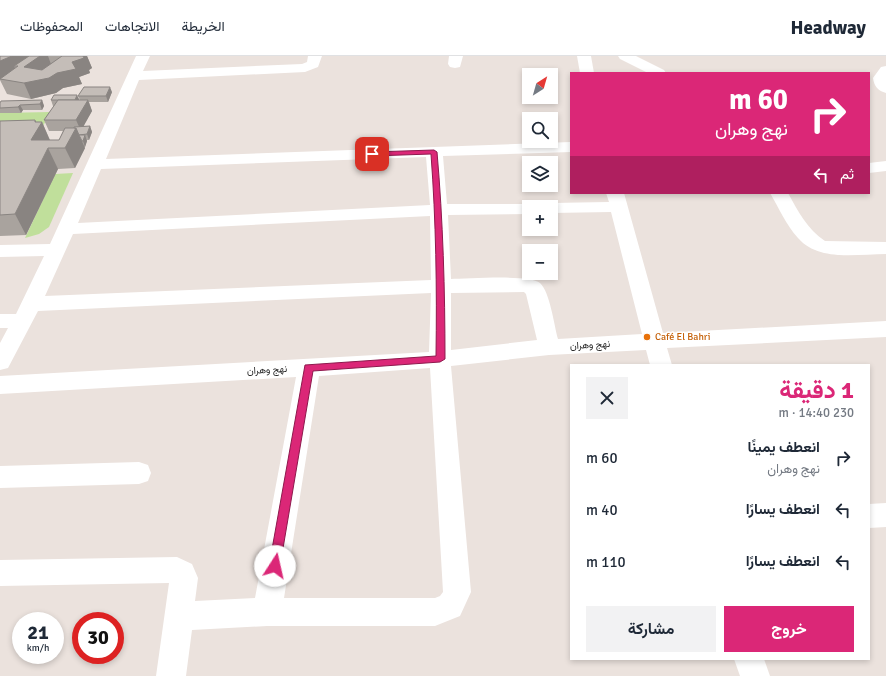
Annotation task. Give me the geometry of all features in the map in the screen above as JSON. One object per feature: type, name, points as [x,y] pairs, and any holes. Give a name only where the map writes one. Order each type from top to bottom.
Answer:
[{"type":"street","points":[[0,362],[27,312],[66,229],[143,56]]},
{"type":"street","points":[[135,76],[305,68],[313,64],[315,56]]},
{"type":"street","points":[[584,56],[587,72]]},
{"type":"street","points":[[625,56],[657,72]]},
{"type":"street","points":[[886,70],[880,78],[881,84],[886,89]]},
{"type":"street","points":[[96,164],[570,147]]},
{"type":"street","points":[[178,616],[267,612],[435,612],[446,609],[453,604],[457,592],[440,359],[441,286],[439,210],[434,152]]},
{"type":"street","points":[[870,168],[886,166]]},
{"type":"street","points":[[780,194],[801,230],[820,247],[886,248]]},
{"type":"street","points":[[558,207],[617,200],[661,364]]},
{"type":"street","points":[[66,229],[439,210],[522,209]]},
{"type":"street","points":[[0,251],[56,250]]},
{"type":"street","points":[[0,321],[27,312],[441,286],[524,285],[532,287],[536,292],[549,347]]},
{"type":"street","name":"نهج وهران","points":[[0,385],[440,359],[549,347],[886,329]]},
{"type":"street","points":[[267,612],[308,368]]},
{"type":"street","points":[[0,477],[139,473]]},
{"type":"street","points":[[870,516],[886,515]]},
{"type":"street","points":[[0,573],[177,570],[182,573],[184,578],[171,676]]},
{"type":"street","points":[[749,660],[755,676]]},
{"type":"green space","points":[[51,112],[35,140],[0,142],[0,113]]},
{"type":"green space","points":[[73,173],[49,227],[39,234],[25,238],[55,174]]},
{"type":"building","points":[[0,56],[12,56],[0,61]]},
{"type":"building","points":[[29,56],[40,56],[24,67],[42,70],[62,56],[83,56],[84,58],[72,62],[76,69],[57,73],[49,78],[24,83],[0,79],[18,66],[14,66]]},
{"type":"building","points":[[84,87],[110,87],[106,96],[78,96]]},
{"type":"building","points":[[54,95],[77,95],[75,100],[51,100]]},
{"type":"building","points":[[42,100],[40,104],[0,108],[1,101]]},
{"type":"building","points":[[58,100],[88,100],[76,120],[44,120]]},
{"type":"building","points":[[35,120],[35,122],[42,122],[31,140],[59,140],[65,128],[76,128],[65,148],[48,148],[15,214],[0,215],[0,121]]},
{"type":"building","points":[[90,126],[87,134],[79,135],[76,128],[74,128],[74,127]]},
{"type":"building","points":[[79,135],[85,135],[83,141],[82,141]]},
{"type":"place","name":"Café El Bahri","points":[[647,337]]},
{"type":"route","points":[[275,566],[308,368],[440,359],[441,286],[439,210],[434,152],[372,154]]}]
